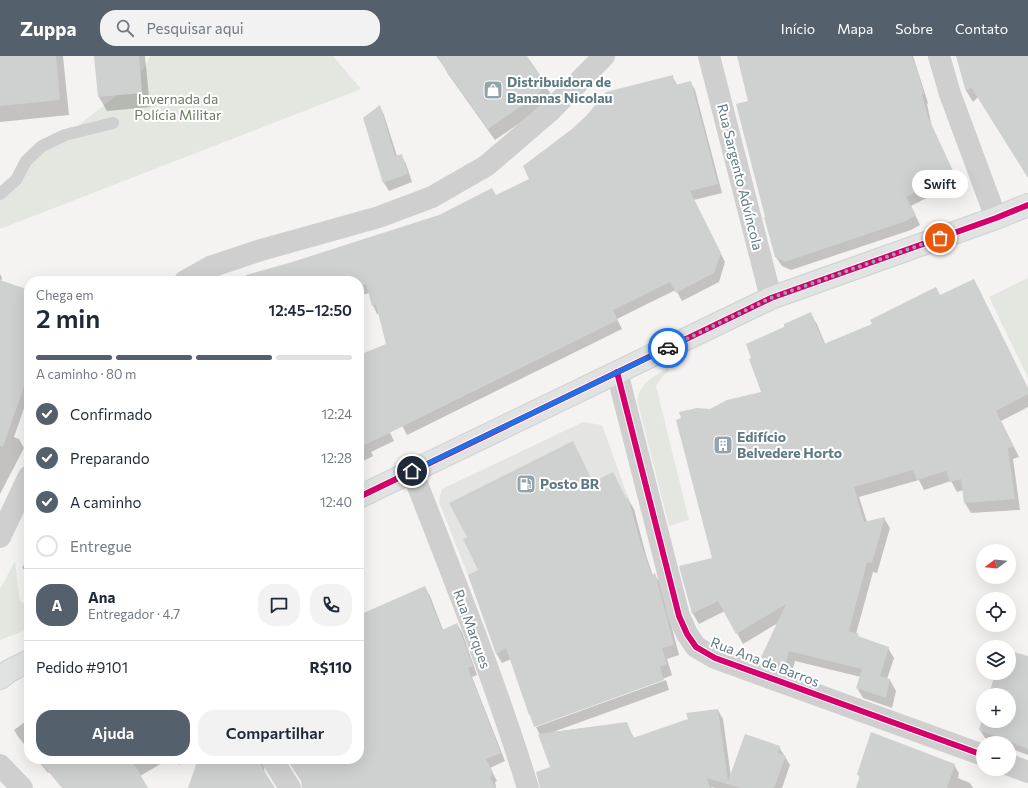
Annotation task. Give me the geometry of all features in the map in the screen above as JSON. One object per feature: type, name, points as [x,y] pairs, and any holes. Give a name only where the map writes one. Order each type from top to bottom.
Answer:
[{"type":"main road","points":[[364,495],[771,298],[996,218],[1028,205]]},
{"type":"main road","points":[[3,674],[24,664]]},
{"type":"street","points":[[194,276],[210,267],[261,250],[379,217],[432,197],[486,166],[549,112],[604,56]]},
{"type":"street","name":"Rua Sargento Advíncola","points":[[709,56],[771,298]]},
{"type":"street","points":[[939,56],[950,94],[996,218]]},
{"type":"street","name":"Rua Ana de Barros","points":[[617,372],[679,616],[687,634],[696,646],[715,658],[976,752]]},
{"type":"street","name":"Rua Marques","points":[[412,471],[468,614],[516,749],[528,788]]},
{"type":"street","points":[[0,537],[24,487]]},
{"type":"street","points":[[275,764],[290,788]]},
{"type":"street","points":[[0,765],[22,788]]},
{"type":"street","points":[[1016,768],[1028,772]]},
{"type":"lane","points":[[0,194],[16,180],[26,161],[42,146],[64,135],[113,123]]},
{"type":"shaded area","points":[[583,422],[602,425],[628,497],[468,575],[439,502],[442,489]]},
{"type":"green space","name":"Invernada da Polícia Militar","points":[[150,56],[333,56],[361,89],[0,229],[0,186],[138,79]]},
{"type":"green space","points":[[1028,278],[1028,378],[989,297]]},
{"type":"green space","points":[[668,368],[669,371],[663,376],[656,386],[689,520],[669,526],[637,400],[645,384]]},
{"type":"green space","points":[[15,561],[20,601],[24,603],[24,631],[0,640],[0,589]]},
{"type":"building","points":[[0,56],[56,56],[60,100],[0,106]]},
{"type":"building","points":[[94,56],[139,56],[142,93],[98,97]]},
{"type":"building","name":"Distribuidora de Bananas Nicolau","points":[[436,56],[527,56],[547,85],[533,98],[488,129]]},
{"type":"building","points":[[737,56],[912,56],[924,94],[922,95],[928,117],[954,173],[906,197],[916,215],[906,221],[785,262],[775,257],[736,104],[748,101]]},
{"type":"building","points":[[956,56],[1028,56],[1028,178],[971,87],[966,92]]},
{"type":"building","points":[[673,75],[675,85],[691,81],[718,184],[690,191],[721,253],[714,273],[676,293],[670,282],[613,310],[618,320],[364,446],[364,353],[386,344],[376,305],[372,306],[366,284],[364,285],[364,276],[246,275],[289,263],[439,215],[492,188],[496,195],[529,179],[523,166],[572,129],[587,115],[606,92]]},
{"type":"building","points":[[380,105],[395,156],[402,154],[408,174],[383,183],[363,118]]},
{"type":"building","points":[[974,279],[1028,388],[1028,394],[996,411],[1014,447],[1008,448],[1015,499],[964,503],[961,479],[950,482],[946,471],[917,480],[913,470],[854,487],[864,522],[885,517],[872,563],[867,562],[849,631],[859,634],[858,636],[889,647],[880,676],[890,679],[886,698],[856,688],[862,669],[789,651],[785,665],[761,657],[786,604],[736,634],[718,601],[692,614],[679,566],[712,558],[676,420],[681,418],[679,412],[697,408],[710,409],[727,400],[761,392],[749,359],[751,358],[746,344],[784,327],[784,324],[811,312],[824,344],[872,324],[870,320],[936,287],[940,295]]},
{"type":"building","points":[[0,280],[24,288],[24,386],[3,447],[0,446]]},
{"type":"building","points":[[573,441],[593,482],[613,472],[626,498],[628,497],[641,544],[652,575],[655,573],[674,645],[662,648],[667,664],[660,667],[664,680],[534,727],[506,648],[496,654],[468,575],[478,570],[463,539],[467,537],[449,503]]},
{"type":"building","points":[[425,586],[442,630],[457,623],[473,666],[468,668],[501,753],[486,759],[493,772],[491,773],[492,776],[490,777],[495,788],[302,788],[301,781],[290,764],[364,764],[364,613]]},
{"type":"building","points":[[1016,653],[1028,656],[1028,749],[1016,744],[1016,736],[994,736],[979,730],[980,728],[1016,728],[1016,688],[991,688],[993,680],[1016,680]]},
{"type":"building","points":[[718,709],[728,781],[745,734],[780,746],[778,753],[786,756],[774,788],[740,788],[707,778],[710,788],[540,788],[536,772],[550,767],[538,734],[627,722],[633,738],[688,719],[686,713]]},
{"type":"building","points":[[871,732],[955,764],[947,788],[856,788],[860,776],[857,774]]},
{"type":"building","points":[[42,764],[134,764],[148,788],[62,788]]},
{"type":"building","points":[[196,764],[261,764],[275,788],[188,788]]},
{"type":"cycle path","points":[[364,495],[771,298],[996,218],[1028,205]]},
{"type":"cycle path","points":[[617,372],[679,616],[687,634],[696,647],[715,658],[976,752]]},
{"type":"way so far","points":[[668,348],[771,298],[940,238]]},
{"type":"place","name":"Distribuidora de Bananas Nicolau","points":[[493,90]]},
{"type":"place","name":"Swift","points":[[940,238]]},
{"type":"place","name":"Edifício Belvedere Horto","points":[[723,445]]},
{"type":"place","name":"Posto BR","points":[[526,484]]},
{"type":"route","points":[[412,471],[668,348]]}]
